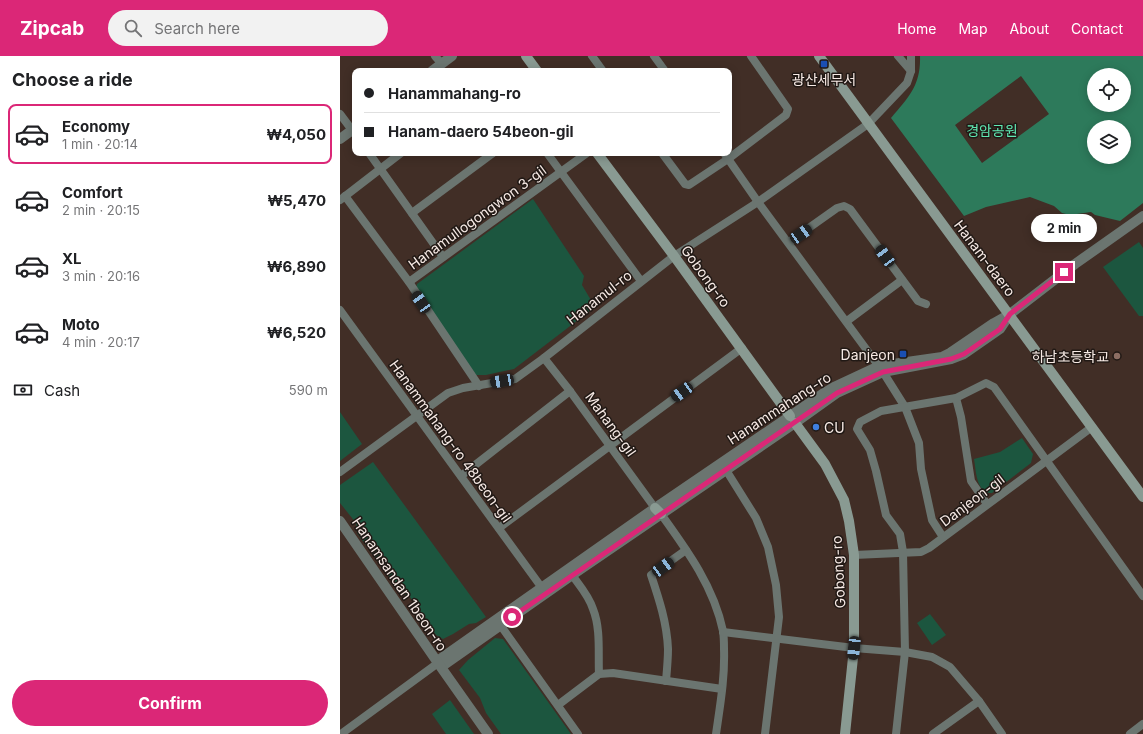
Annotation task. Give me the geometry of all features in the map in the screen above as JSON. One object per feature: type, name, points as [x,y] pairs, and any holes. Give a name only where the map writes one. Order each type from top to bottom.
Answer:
[{"type":"main road","points":[[526,56],[535,68]]},
{"type":"main road","name":"Hanam-daero","points":[[819,56],[1143,497]]},
{"type":"main road","name":"Gobong-ro","points":[[599,156],[793,419],[825,464],[844,500],[854,555],[854,648],[845,734]]},
{"type":"street","points":[[438,60],[452,56]]},
{"type":"street","points":[[592,56],[601,68]]},
{"type":"street","points":[[654,56],[663,68]]},
{"type":"street","points":[[732,152],[786,115],[788,112],[788,109],[751,56]]},
{"type":"street","points":[[898,56],[911,72]]},
{"type":"street","points":[[911,56],[911,72]]},
{"type":"street","name":"Hanamul-ro","points":[[340,472],[448,393],[463,388],[515,379],[674,256],[758,202],[868,124],[907,83],[911,72]]},
{"type":"street","points":[[340,114],[352,129]]},
{"type":"street","points":[[340,139],[352,132]]},
{"type":"street","points":[[371,156],[443,257]]},
{"type":"street","points":[[397,156],[342,198],[409,282],[479,386]]},
{"type":"street","points":[[412,213],[489,156]]},
{"type":"street","points":[[549,156],[641,281]]},
{"type":"street","name":"Hanamullogongwon 3-gil","points":[[409,282],[583,156]]},
{"type":"street","points":[[664,156],[685,184],[689,185],[726,156],[758,202],[847,321],[881,369],[905,407],[920,443],[921,469],[932,520],[943,537]]},
{"type":"street","points":[[789,242],[837,208],[844,206],[850,209],[918,301],[926,304]]},
{"type":"street","name":"Hanammahang-ro","points":[[793,419],[542,588],[440,659],[438,664],[444,664],[500,626],[658,511],[726,470],[793,419],[834,387],[881,369],[942,357],[950,353],[1010,314],[1075,264],[1143,216]]},
{"type":"street","points":[[847,321],[902,280]]},
{"type":"street","name":"Hanammahang-ro 48beon-gil","points":[[340,310],[542,588]]},
{"type":"street","points":[[499,528],[742,348]]},
{"type":"street","name":"Mahang-gil","points":[[544,358],[658,511],[686,550],[705,581],[713,599],[723,632],[725,666],[716,734]]},
{"type":"street","points":[[896,734],[905,652],[903,552],[900,534],[886,515],[870,450],[857,429],[860,422],[881,411],[956,398],[986,383],[994,387],[1143,596]]},
{"type":"street","points":[[460,476],[570,391]]},
{"type":"street","points":[[956,398],[961,417],[971,481],[987,504]]},
{"type":"street","name":"Danjeon-gil","points":[[854,555],[921,552],[929,548],[1092,428]]},
{"type":"street","points":[[726,470],[756,518],[768,547],[776,585],[779,617],[765,734]]},
{"type":"street","name":"Hanamsandan 1beon-ro","points":[[340,521],[488,734]]},
{"type":"street","points":[[666,681],[668,649],[666,625],[651,575],[686,550]]},
{"type":"street","points":[[572,575],[586,593],[597,623],[598,674]]},
{"type":"street","points":[[500,626],[578,734]]},
{"type":"street","points":[[723,632],[854,648],[905,652],[932,657],[950,667],[978,701],[1002,734]]},
{"type":"street","name":"Hanamsandan 1beon-ro","points":[[341,734],[438,664]]},
{"type":"street","points":[[558,705],[598,674],[613,674],[722,689]]},
{"type":"street","points":[[934,734],[978,701]]},
{"type":"street","points":[[1130,734],[1143,724]]},
{"type":"green space","name":"경암공원","points":[[920,56],[1143,56],[1143,203],[1120,221],[1095,215],[1091,212],[1070,215],[1062,213],[1054,206],[1030,197],[986,207],[964,216],[891,118],[913,90],[918,75]],"holes":[[[1021,76],[1049,114],[982,163],[955,125]]]},
{"type":"green space","points":[[533,199],[584,276],[582,285],[595,307],[514,369],[486,375],[476,375],[416,290],[417,284]]},
{"type":"green space","points":[[1139,242],[1143,248],[1143,316],[1139,316],[1103,267]]},
{"type":"green space","points":[[340,412],[362,444],[340,461]]},
{"type":"green space","points":[[1022,438],[1033,454],[1031,463],[992,493],[983,490],[976,475],[974,459],[1000,452]]},
{"type":"green space","points":[[373,462],[486,617],[476,623],[469,624],[443,639],[436,635],[410,597],[400,592],[357,533],[356,523],[340,503],[340,485]]},
{"type":"green space","points":[[930,614],[946,635],[932,645],[917,623]]},
{"type":"green space","points":[[495,638],[503,639],[571,734],[501,734],[486,713],[480,698],[459,670],[468,660]]},
{"type":"green space","points":[[450,700],[474,734],[446,734],[432,714]]},
{"type":"place","name":"광산세무서","points":[[824,64]]},
{"type":"place","name":"Danjeon","points":[[903,354]]},
{"type":"place","name":"하남초등학교","points":[[1117,356]]},
{"type":"place","name":"CU","points":[[816,427]]},
{"type":"route","points":[[512,617],[795,422],[827,398],[883,372],[951,359],[964,354],[1000,329],[1010,314],[1064,272]]}]
